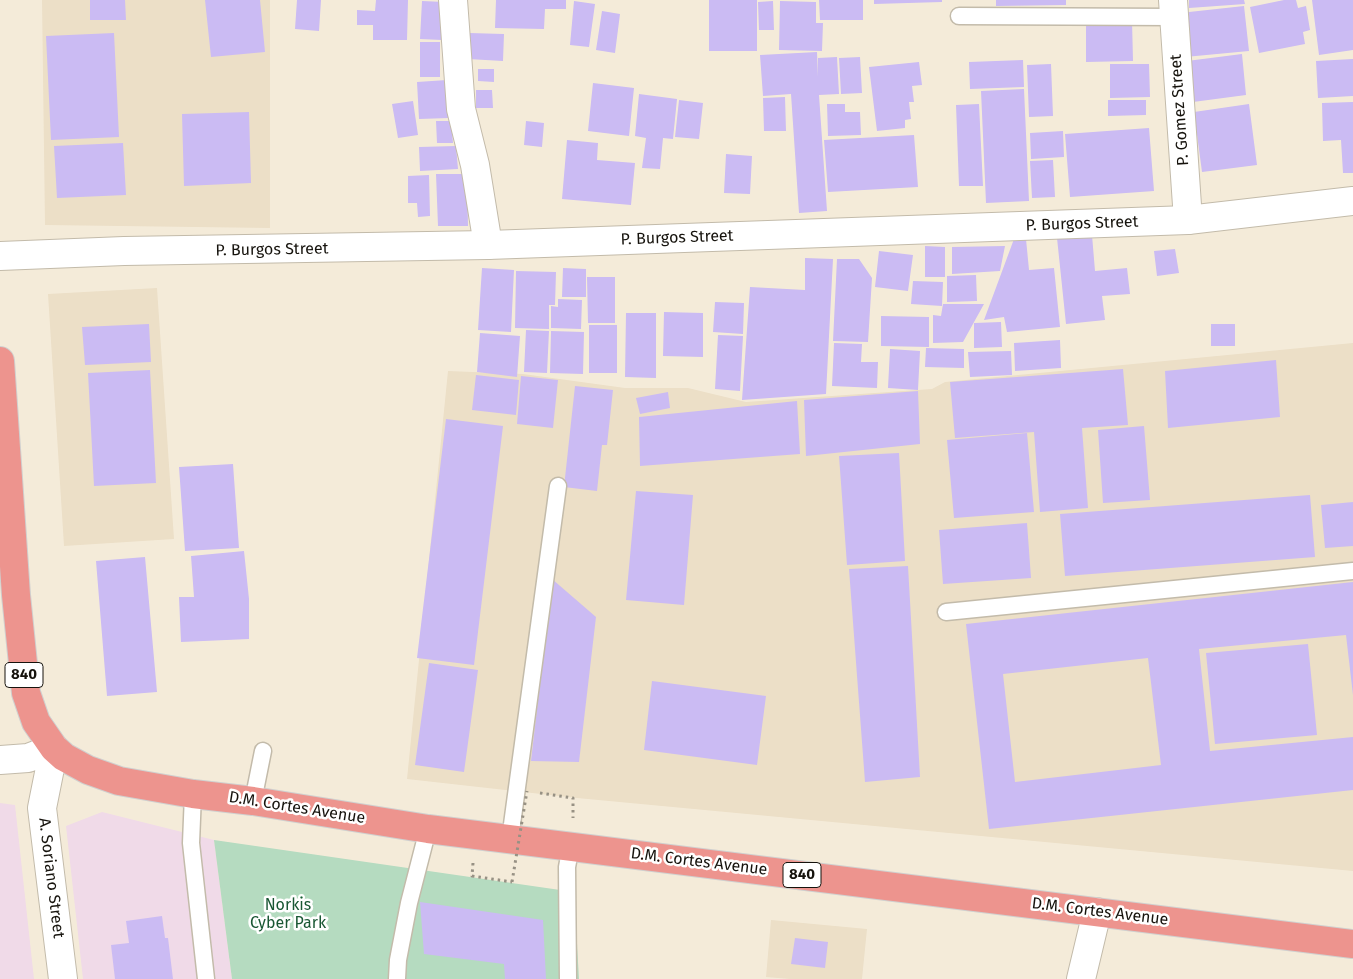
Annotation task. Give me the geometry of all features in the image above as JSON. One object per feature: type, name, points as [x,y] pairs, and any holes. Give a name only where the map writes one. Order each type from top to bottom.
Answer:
[{"type":"highway","name":"840","points":[[0,361],[16,595],[26,693],[36,722],[54,748]]},
{"type":"highway","name":"D.M. Cortes Avenue","points":[[54,748],[74,763],[101,776],[193,794],[253,801],[428,829],[1353,944]]},
{"type":"street","points":[[453,0],[461,110],[475,165],[488,245]]},
{"type":"street","name":"P. Gomez Street","points":[[1173,9],[1188,220]]},
{"type":"street","name":"P. Burgos Street","points":[[0,256],[124,251],[488,245],[1188,220],[1353,201]]},
{"type":"street","points":[[0,760],[28,758],[54,748]]},
{"type":"street","name":"A. Soriano Street","points":[[54,748],[42,808],[63,979]]},
{"type":"street","points":[[1081,979],[1097,912]]},
{"type":"lane","points":[[959,16],[1173,9]]},
{"type":"lane","points":[[510,839],[558,486]]},
{"type":"lane","points":[[946,612],[1353,571]]},
{"type":"lane","points":[[253,801],[263,751]]},
{"type":"lane","points":[[193,794],[191,843],[206,979]]},
{"type":"lane","points":[[397,979],[398,960],[409,903],[428,829]]},
{"type":"lane","points":[[568,979],[567,867],[571,846]]},
{"type":"path","points":[[472,876],[512,882],[527,791],[573,798]]},
{"type":"shaded area","points":[[42,0],[270,0],[270,228],[45,225]]},
{"type":"shaded area","points":[[157,288],[174,539],[64,546],[48,294]]},
{"type":"shaded area","points":[[1353,343],[1353,871],[577,798],[407,779],[448,371],[523,374],[625,388],[688,388],[746,402],[932,389],[945,382]]},
{"type":"shaded area","points":[[0,803],[15,805],[34,979],[0,979]]},
{"type":"shaded area","points":[[102,812],[214,840],[232,979],[83,979],[66,826]]},
{"type":"shaded area","points":[[771,920],[867,929],[862,979],[766,977]]},
{"type":"green space","name":"Norkis Cyber Park","points":[[214,840],[574,892],[579,979],[232,979]]},
{"type":"building","points":[[90,0],[125,0],[126,20],[90,20]]},
{"type":"building","points":[[205,0],[260,0],[265,52],[211,57]]},
{"type":"building","points":[[297,0],[321,0],[319,31],[295,29]]},
{"type":"building","points":[[376,0],[408,0],[407,40],[373,40],[373,25],[357,25],[357,10],[375,11]]},
{"type":"building","points":[[496,0],[566,0],[566,9],[545,9],[544,29],[495,28]]},
{"type":"building","points":[[709,0],[757,0],[757,51],[709,51]]},
{"type":"building","points":[[819,0],[863,0],[863,20],[820,20]]},
{"type":"building","points":[[874,0],[942,0],[942,2],[874,4]]},
{"type":"building","points":[[996,0],[1066,0],[1066,5],[996,6]]},
{"type":"building","points":[[1189,0],[1244,0],[1245,4],[1189,8]]},
{"type":"building","points":[[1284,0],[1296,0],[1298,8],[1306,6],[1310,30],[1303,32],[1305,44],[1259,53],[1250,7]]},
{"type":"building","points":[[1312,0],[1353,0],[1353,50],[1319,55]]},
{"type":"building","points":[[422,1],[444,2],[442,40],[420,39]]},
{"type":"building","points":[[574,1],[595,4],[589,47],[570,45]]},
{"type":"building","points":[[773,1],[774,30],[759,30],[758,2]]},
{"type":"building","points":[[780,1],[816,2],[816,23],[823,23],[822,51],[779,50]]},
{"type":"building","points":[[1244,6],[1249,51],[1185,57],[1180,13]]},
{"type":"building","points":[[602,11],[620,14],[615,53],[596,50]]},
{"type":"building","points":[[1132,20],[1133,61],[1086,62],[1086,21]]},
{"type":"building","points":[[114,33],[119,137],[51,140],[46,36]]},
{"type":"building","points":[[469,33],[504,34],[503,61],[468,59]]},
{"type":"building","points":[[420,42],[440,42],[440,77],[420,77]]},
{"type":"building","points":[[817,52],[818,77],[818,58],[837,57],[839,94],[819,95],[827,211],[799,213],[791,94],[763,96],[760,55]]},
{"type":"building","points":[[1242,54],[1246,95],[1193,102],[1187,61]]},
{"type":"building","points":[[860,57],[862,93],[841,94],[839,58]]},
{"type":"building","points":[[1353,59],[1353,96],[1318,98],[1316,61]]},
{"type":"building","points":[[1023,60],[1024,87],[970,89],[969,62]]},
{"type":"building","points":[[919,62],[922,85],[912,86],[914,102],[909,102],[911,119],[905,120],[905,128],[877,131],[869,67]]},
{"type":"building","points":[[1051,64],[1053,116],[1029,117],[1027,65]]},
{"type":"building","points":[[1110,64],[1149,64],[1150,97],[1110,98]]},
{"type":"building","points":[[478,69],[494,69],[494,82],[478,81]]},
{"type":"building","points":[[447,80],[449,118],[419,119],[417,82]]},
{"type":"building","points":[[593,83],[634,88],[629,136],[588,131]]},
{"type":"building","points":[[1024,89],[1029,201],[986,203],[981,91]]},
{"type":"building","points":[[476,90],[492,90],[493,108],[476,108]]},
{"type":"building","points":[[639,94],[677,99],[673,139],[663,138],[660,169],[642,168],[646,138],[635,136]]},
{"type":"building","points":[[785,97],[786,131],[764,131],[763,98]]},
{"type":"building","points":[[679,100],[703,103],[699,139],[675,137]]},
{"type":"building","points":[[1108,100],[1146,100],[1146,115],[1108,116]]},
{"type":"building","points":[[413,101],[418,135],[398,138],[392,104]]},
{"type":"building","points":[[1353,102],[1353,173],[1343,173],[1341,140],[1323,141],[1322,103]]},
{"type":"building","points":[[827,104],[845,104],[845,112],[860,112],[861,135],[828,136]]},
{"type":"building","points":[[979,104],[983,186],[959,186],[956,105]]},
{"type":"building","points":[[1249,104],[1257,165],[1202,172],[1194,112]]},
{"type":"building","points":[[249,112],[251,183],[184,186],[182,114]]},
{"type":"building","points":[[436,121],[451,121],[453,143],[437,143]]},
{"type":"building","points":[[526,121],[544,123],[542,147],[524,145]]},
{"type":"building","points":[[1149,128],[1154,191],[1070,197],[1065,134]]},
{"type":"building","points":[[1063,131],[1064,157],[1031,159],[1030,133]]},
{"type":"building","points":[[914,135],[918,187],[828,192],[824,140]]},
{"type":"building","points":[[567,140],[598,143],[597,160],[635,163],[631,205],[562,199]]},
{"type":"building","points":[[123,143],[126,195],[57,198],[54,146]]},
{"type":"building","points":[[456,146],[458,169],[420,171],[419,147]]},
{"type":"building","points":[[726,154],[752,156],[750,194],[724,193]]},
{"type":"building","points":[[1053,160],[1055,197],[1032,198],[1030,161]]},
{"type":"building","points":[[436,174],[467,174],[468,226],[438,226]]},
{"type":"building","points":[[429,175],[430,216],[418,217],[417,203],[408,203],[408,176]]},
{"type":"building","points":[[1092,235],[1095,271],[1127,268],[1130,294],[1102,296],[1105,320],[1066,324],[1057,238]]},
{"type":"building","points":[[1014,239],[1026,239],[1029,270],[1054,268],[1060,327],[1007,332],[1004,317],[984,320]]},
{"type":"building","points":[[925,246],[945,247],[945,277],[925,277]]},
{"type":"building","points":[[1005,246],[1000,271],[952,274],[952,247]]},
{"type":"building","points":[[1175,249],[1179,273],[1157,276],[1154,251]]},
{"type":"building","points":[[879,251],[913,255],[908,291],[875,287]]},
{"type":"building","points":[[805,258],[833,259],[826,394],[742,400],[750,287],[805,290]]},
{"type":"building","points":[[837,259],[859,259],[872,278],[868,342],[833,341]]},
{"type":"building","points":[[482,268],[514,270],[511,332],[478,330]]},
{"type":"building","points":[[563,268],[586,269],[586,297],[562,297]]},
{"type":"building","points":[[516,271],[556,272],[555,305],[549,305],[549,329],[515,328]]},
{"type":"building","points":[[976,275],[977,301],[947,302],[947,276]]},
{"type":"building","points":[[587,277],[615,277],[615,323],[588,323]]},
{"type":"building","points":[[913,281],[943,282],[942,306],[911,304]]},
{"type":"building","points":[[558,299],[582,300],[581,329],[551,328],[551,306],[558,307]]},
{"type":"building","points":[[715,302],[744,303],[743,334],[713,332]]},
{"type":"building","points":[[943,304],[984,304],[963,342],[933,343],[933,315],[941,316]]},
{"type":"building","points":[[664,312],[703,313],[703,357],[663,356]]},
{"type":"building","points":[[626,313],[656,313],[656,378],[625,377]]},
{"type":"building","points":[[881,316],[929,317],[929,347],[881,346]]},
{"type":"building","points":[[1001,322],[1002,347],[974,348],[974,323]]},
{"type":"building","points":[[149,324],[151,362],[85,365],[82,327]]},
{"type":"building","points":[[1211,324],[1235,324],[1235,346],[1211,346]]},
{"type":"building","points":[[589,325],[617,325],[617,373],[589,373]]},
{"type":"building","points":[[526,330],[549,331],[547,373],[524,372]]},
{"type":"building","points":[[551,331],[584,332],[583,374],[550,373]]},
{"type":"building","points":[[480,333],[520,336],[517,377],[477,372]]},
{"type":"building","points":[[718,335],[743,336],[740,391],[715,389]]},
{"type":"building","points":[[1060,340],[1061,368],[1015,371],[1014,343]]},
{"type":"building","points":[[834,343],[862,344],[861,362],[878,362],[877,388],[832,386]]},
{"type":"building","points":[[926,348],[964,349],[964,368],[925,367]]},
{"type":"building","points":[[890,349],[920,351],[918,390],[888,388]]},
{"type":"building","points":[[1011,351],[1012,375],[970,377],[968,352]]},
{"type":"building","points":[[1276,360],[1280,417],[1168,428],[1165,371]]},
{"type":"building","points":[[1123,369],[1128,425],[1082,428],[1088,508],[1040,512],[1034,432],[955,438],[950,382]]},
{"type":"building","points":[[150,370],[156,483],[94,486],[88,373]]},
{"type":"building","points":[[476,375],[519,380],[516,415],[472,410]]},
{"type":"building","points":[[521,376],[558,380],[553,428],[517,424]]},
{"type":"building","points":[[575,386],[613,390],[607,445],[602,445],[597,491],[564,487]]},
{"type":"building","points":[[918,391],[920,444],[806,456],[804,400]]},
{"type":"building","points":[[668,392],[670,408],[640,414],[636,398]]},
{"type":"building","points":[[797,401],[800,454],[640,466],[639,417]]},
{"type":"building","points":[[446,419],[503,426],[474,665],[417,658]]},
{"type":"building","points":[[1144,426],[1150,500],[1103,503],[1098,430]]},
{"type":"building","points":[[1027,433],[1034,512],[954,518],[947,440]]},
{"type":"building","points":[[899,453],[905,561],[847,565],[839,456]]},
{"type":"building","points":[[233,464],[239,548],[185,551],[179,467]]},
{"type":"building","points":[[636,491],[693,495],[684,605],[626,600]]},
{"type":"building","points":[[1310,495],[1315,557],[1065,576],[1060,514]]},
{"type":"building","points":[[1353,502],[1353,546],[1325,548],[1321,505]]},
{"type":"building","points":[[1027,523],[1031,578],[943,584],[939,530]]},
{"type":"building","points":[[244,551],[249,599],[249,639],[181,642],[179,597],[194,597],[191,556]]},
{"type":"building","points":[[145,557],[157,692],[107,696],[96,561]]},
{"type":"building","points":[[908,566],[920,777],[865,782],[849,569]]},
{"type":"building","points":[[552,579],[596,617],[579,762],[531,761]]},
{"type":"building","points":[[1353,582],[1353,695],[1346,635],[1199,649],[1210,751],[1353,737],[1353,790],[989,829],[966,624]],"holes":[[[1148,658],[1161,765],[1015,782],[1003,674]]]},
{"type":"building","points":[[1308,644],[1317,735],[1215,744],[1206,653]]},
{"type":"building","points":[[429,663],[478,670],[464,772],[415,765]]},
{"type":"building","points":[[652,681],[766,696],[757,765],[644,750]]},
{"type":"building","points":[[420,902],[543,920],[546,979],[505,979],[504,964],[424,954]]},
{"type":"building","points":[[162,916],[165,938],[168,938],[173,979],[115,979],[111,945],[129,943],[126,921]]},
{"type":"building","points":[[795,938],[828,942],[825,968],[791,964]]}]
